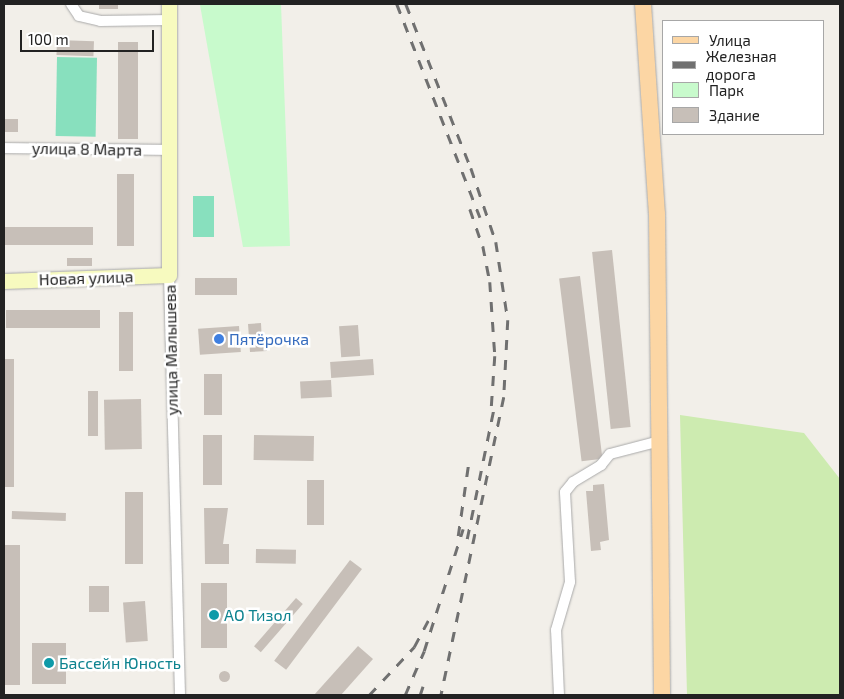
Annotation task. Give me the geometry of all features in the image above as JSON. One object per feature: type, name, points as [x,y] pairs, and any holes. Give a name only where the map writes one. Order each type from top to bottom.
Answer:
[{"type":"main road","name":"улица Малышева","points":[[169,4],[169,275]]},
{"type":"main road","points":[[643,4],[657,214],[662,695]]},
{"type":"main road","name":"Новая улица","points":[[4,281],[169,275]]},
{"type":"street","points":[[71,4],[79,16],[100,21],[169,20]]},
{"type":"street","name":"улица 8 Марта","points":[[4,148],[170,150]]},
{"type":"street","name":"улица Малышева","points":[[169,275],[180,695]]},
{"type":"street","points":[[559,695],[556,630],[570,582],[565,492],[573,482],[601,465],[610,454],[660,441]]},
{"type":"green space","points":[[281,4],[290,246],[243,247],[200,5]]},
{"type":"green space","points":[[57,57],[97,58],[96,137],[56,136]]},
{"type":"green space","points":[[193,196],[214,196],[214,237],[193,237]]},
{"type":"green space","points":[[680,415],[804,433],[840,479],[840,695],[687,695]]},
{"type":"building","points":[[99,4],[118,4],[118,9],[99,9]]},
{"type":"building","points":[[57,40],[94,41],[93,56],[56,55]]},
{"type":"building","points":[[118,42],[138,42],[138,139],[118,139]]},
{"type":"building","points":[[4,119],[18,119],[18,132],[4,132]]},
{"type":"building","points":[[117,174],[134,174],[134,246],[117,246]]},
{"type":"building","points":[[4,227],[93,227],[93,245],[4,245]]},
{"type":"building","points":[[612,250],[631,427],[611,429],[592,252]]},
{"type":"building","points":[[67,258],[92,258],[92,266],[67,266]]},
{"type":"building","points":[[580,276],[602,459],[582,461],[559,279]]},
{"type":"building","points":[[195,278],[237,278],[237,295],[195,295]]},
{"type":"building","points":[[6,310],[100,310],[100,328],[6,328]]},
{"type":"building","points":[[119,312],[133,312],[133,371],[119,371]]},
{"type":"building","points":[[261,323],[262,343],[267,342],[267,351],[250,352],[248,324]]},
{"type":"building","points":[[358,325],[360,356],[341,357],[339,326]]},
{"type":"building","name":"Пятёрочка","points":[[239,326],[241,352],[200,355],[198,329]]},
{"type":"building","points":[[4,359],[14,359],[14,487],[4,487]]},
{"type":"building","points":[[373,359],[374,375],[331,378],[330,362]]},
{"type":"building","points":[[204,374],[222,374],[222,415],[204,415]]},
{"type":"building","points":[[331,380],[332,397],[301,399],[300,382]]},
{"type":"building","points":[[88,391],[98,391],[98,436],[88,436]]},
{"type":"building","points":[[141,399],[142,449],[105,450],[104,400]]},
{"type":"building","points":[[203,435],[222,435],[222,485],[203,485]]},
{"type":"building","points":[[254,435],[314,436],[314,461],[254,460]]},
{"type":"building","points":[[307,480],[324,480],[324,525],[307,525]]},
{"type":"building","points":[[604,484],[609,540],[600,542],[601,550],[591,551],[586,491],[593,491],[593,485]]},
{"type":"building","points":[[125,492],[143,492],[143,564],[125,564]]},
{"type":"building","points":[[204,508],[228,508],[223,544],[229,544],[229,564],[205,564]]},
{"type":"building","points":[[12,511],[66,513],[66,521],[12,519]]},
{"type":"building","points":[[4,545],[20,545],[20,685],[4,685]]},
{"type":"building","points":[[256,549],[296,550],[296,564],[256,563]]},
{"type":"building","points":[[350,560],[362,569],[286,670],[274,661]]},
{"type":"building","name":"АО Тизол","points":[[201,583],[227,583],[227,648],[201,648]]},
{"type":"building","points":[[89,586],[109,586],[109,612],[89,612]]},
{"type":"building","points":[[296,598],[303,604],[261,652],[254,646]]},
{"type":"building","points":[[145,601],[148,641],[126,642],[123,603]]},
{"type":"building","name":"Бассейн Юность","points":[[32,643],[66,643],[66,684],[32,684]]},
{"type":"building","points":[[358,646],[373,659],[341,695],[314,695]]},
{"type":"building","points":[[222,671],[226,671],[229,676],[228,680],[222,681],[219,678],[219,674]]},
{"type":"railway","points":[[397,4],[480,217]]},
{"type":"railway","points":[[406,4],[471,168],[496,242],[508,320],[504,397],[441,695]]},
{"type":"railway","points":[[470,209],[483,246],[490,282],[495,356],[491,414]]},
{"type":"railway","points":[[467,539],[494,407]]},
{"type":"railway","points":[[458,536],[469,460]]},
{"type":"railway","points":[[405,695],[424,651],[463,529]]},
{"type":"railway","points":[[369,695],[414,647],[428,621]]},
{"type":"railway","points":[[420,695],[423,686]]},
{"type":"place","name":"Пятёрочка","points":[[219,339]]},
{"type":"place","name":"АО Тизол","points":[[214,615]]},
{"type":"place","name":"Бассейн Юность","points":[[49,663]]}]
